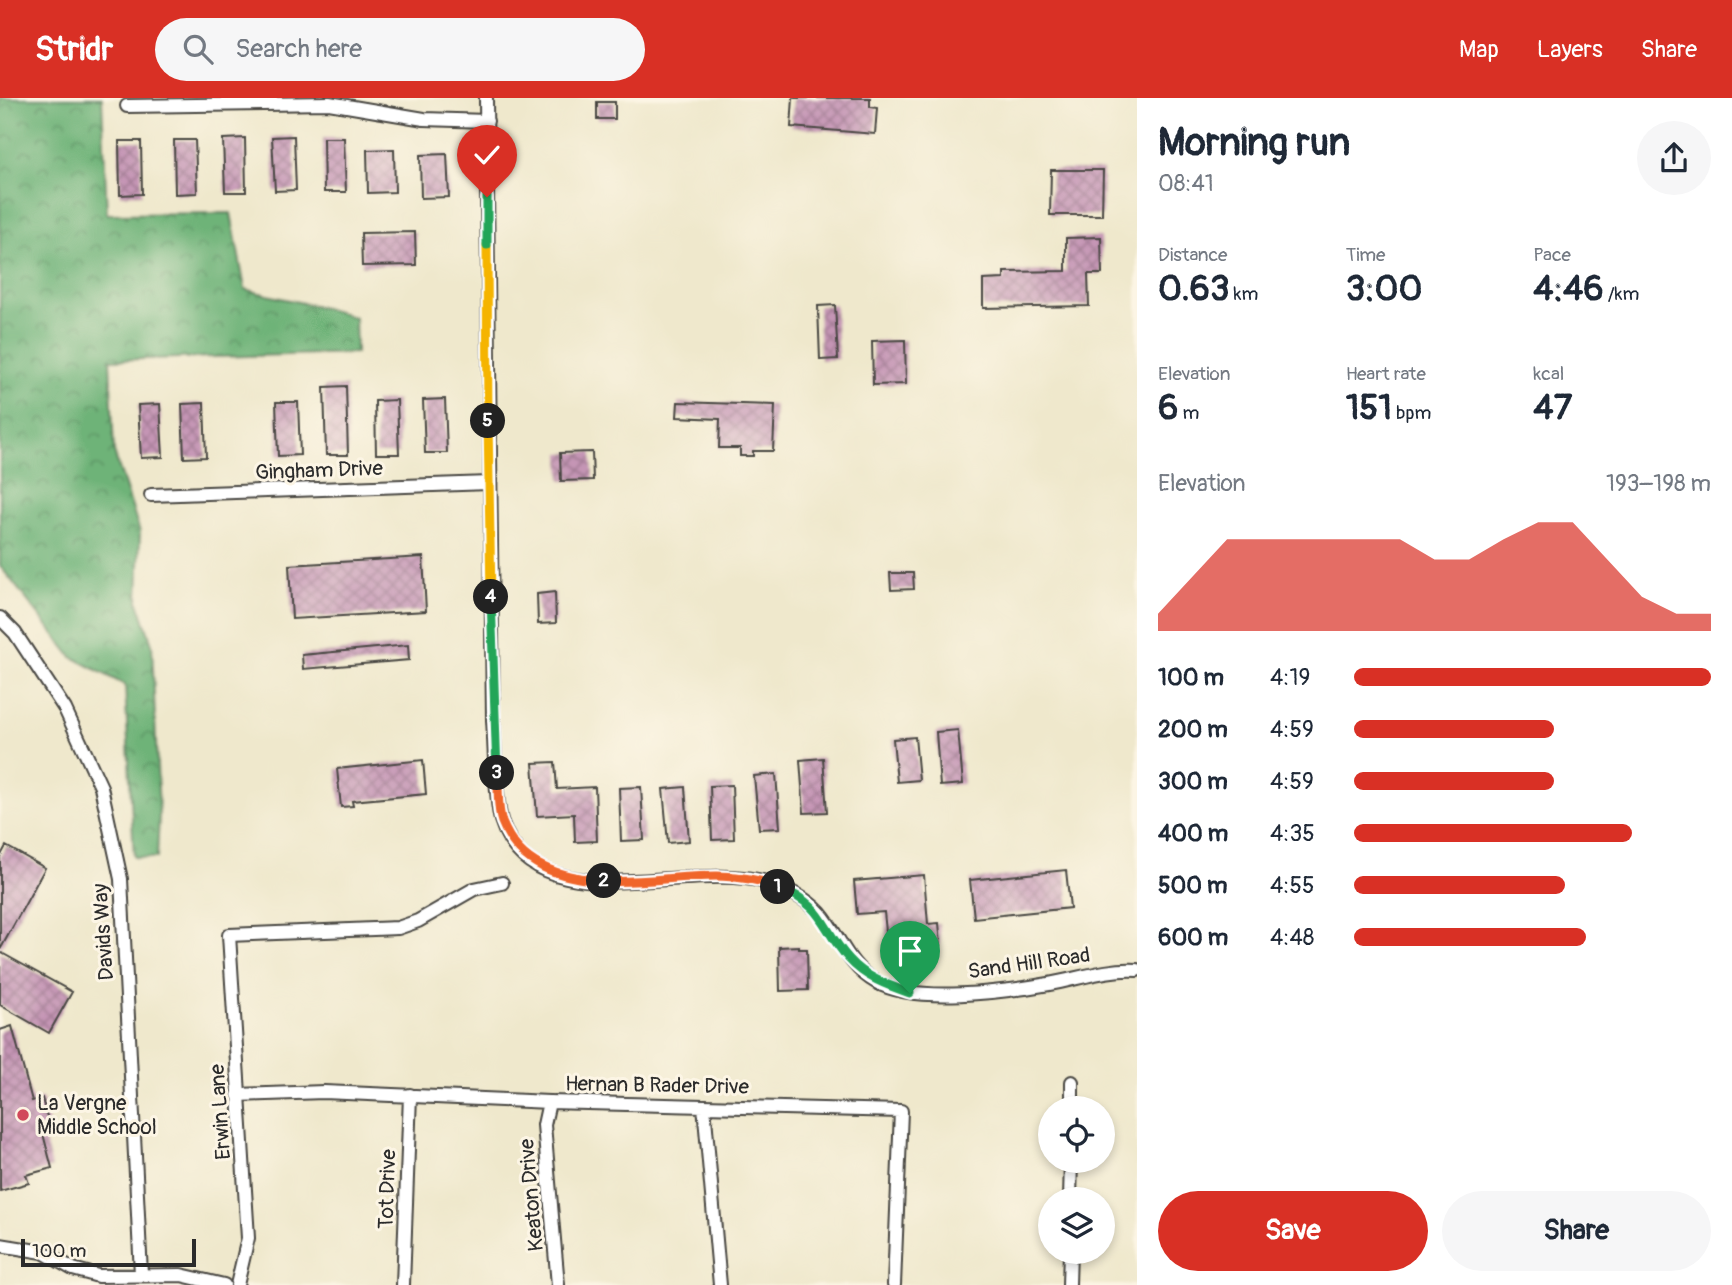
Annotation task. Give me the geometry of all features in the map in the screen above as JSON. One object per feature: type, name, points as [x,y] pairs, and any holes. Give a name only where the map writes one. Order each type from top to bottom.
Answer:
[{"type":"street","name":"Sand Hill Road","points":[[486,98],[493,720],[501,820],[515,844],[533,865],[574,879],[614,882],[724,876],[764,881],[797,895],[820,913],[848,958],[876,982],[910,993],[1030,987],[1117,970],[1137,970]]},
{"type":"street","points":[[127,106],[329,103],[424,119],[487,121]]},
{"type":"street","name":"Gingham Drive","points":[[151,495],[489,483]]},
{"type":"street","name":"Davids Way","points":[[0,618],[15,633],[65,709],[101,787],[121,880],[141,1274]]},
{"type":"street","name":"Erwin Lane","points":[[237,1285],[248,1238],[229,936],[398,928],[418,921],[474,889],[502,883]]},
{"type":"street","points":[[1072,1082],[1072,1096]]},
{"type":"street","name":"Hernan B Rader Drive","points":[[238,1094],[410,1095],[549,1102],[901,1111],[894,1285]]},
{"type":"street","name":"Tot Drive","points":[[403,1285],[410,1095]]},
{"type":"street","name":"Keaton Drive","points":[[549,1102],[544,1125],[558,1285]]},
{"type":"street","points":[[704,1106],[720,1285]]},
{"type":"street","points":[[0,1245],[43,1252],[73,1269],[98,1276],[181,1275],[224,1285]]},
{"type":"street","points":[[1069,1285],[1070,1264]]},
{"type":"green space","points":[[0,98],[102,98],[107,214],[231,213],[245,289],[355,318],[356,353],[110,360],[114,452],[140,532],[138,602],[152,644],[159,815],[157,858],[134,857],[125,685],[72,657],[0,566]]},
{"type":"building","points":[[793,98],[870,98],[870,107],[877,108],[875,134],[791,127]]},
{"type":"building","points":[[597,102],[615,102],[615,119],[597,119]]},
{"type":"building","points":[[294,136],[296,190],[275,191],[272,137]]},
{"type":"building","points":[[245,138],[246,192],[225,192],[223,139]]},
{"type":"building","points":[[323,138],[344,138],[346,192],[324,192]]},
{"type":"building","points":[[174,140],[195,140],[197,193],[175,194]]},
{"type":"building","points":[[119,141],[141,141],[142,194],[120,195]]},
{"type":"building","points":[[394,149],[395,192],[368,193],[367,150]]},
{"type":"building","points":[[447,154],[449,197],[421,198],[420,155]]},
{"type":"building","points":[[1051,170],[1103,170],[1102,215],[1050,215]]},
{"type":"building","points":[[415,232],[416,265],[362,266],[361,233]]},
{"type":"building","points":[[1101,237],[1102,274],[1088,274],[1089,306],[983,308],[983,280],[1004,279],[1004,272],[1066,271],[1066,238]]},
{"type":"building","points":[[835,305],[838,359],[820,360],[818,306]]},
{"type":"building","points":[[905,340],[906,384],[873,385],[872,341]]},
{"type":"building","points":[[346,386],[348,455],[326,455],[324,387]]},
{"type":"building","points":[[445,399],[447,453],[425,453],[423,400]]},
{"type":"building","points":[[397,400],[399,454],[376,454],[375,401]]},
{"type":"building","points":[[276,402],[298,402],[300,455],[278,456]]},
{"type":"building","points":[[678,402],[775,405],[773,451],[753,451],[753,456],[740,456],[740,448],[719,448],[720,419],[677,417]]},
{"type":"building","points":[[204,403],[206,457],[184,458],[182,404]]},
{"type":"building","points":[[160,404],[163,457],[141,458],[138,405]]},
{"type":"building","points":[[592,452],[593,480],[561,481],[560,453]]},
{"type":"building","points":[[423,557],[426,611],[292,619],[289,565]]},
{"type":"building","points":[[890,573],[913,573],[914,589],[891,590]]},
{"type":"building","points":[[555,592],[556,623],[538,624],[537,594]]},
{"type":"building","points":[[408,645],[409,660],[303,669],[302,655]]},
{"type":"building","points":[[958,730],[963,784],[940,786],[936,732]]},
{"type":"building","points":[[915,737],[919,780],[897,782],[893,739]]},
{"type":"building","points":[[823,758],[827,812],[804,813],[800,760]]},
{"type":"building","points":[[423,760],[426,794],[352,801],[353,806],[341,807],[337,769]]},
{"type":"building","points":[[555,762],[557,789],[595,787],[597,841],[575,842],[574,814],[537,816],[533,763]]},
{"type":"building","points":[[776,774],[780,828],[759,829],[754,776]]},
{"type":"building","points":[[732,785],[734,839],[712,840],[710,786]]},
{"type":"building","points":[[641,787],[644,840],[621,841],[619,788]]},
{"type":"building","points":[[685,787],[689,841],[668,843],[663,789]]},
{"type":"building","points":[[6,846],[45,868],[0,950],[0,857]]},
{"type":"building","points":[[1066,870],[1070,908],[974,918],[970,880]]},
{"type":"building","points":[[924,875],[928,924],[939,923],[941,945],[888,951],[884,912],[857,914],[854,881]]},
{"type":"building","points":[[799,946],[799,949],[807,949],[808,990],[780,991],[779,947]]},
{"type":"building","name":"La Vergne Middle School","points":[[0,952],[72,992],[49,1033],[0,1005]]},
{"type":"building","name":"La Vergne Middle School","points":[[12,1026],[32,1101],[42,1098],[50,1128],[42,1130],[52,1168],[26,1175],[29,1183],[0,1191],[0,1030]]},
{"type":"place","name":"La Vergne Middle School","points":[[23,1115]]},
{"type":"route","points":[[487,197],[493,720],[501,820],[515,844],[533,865],[574,879],[614,882],[724,876],[764,881],[797,895],[820,913],[848,958],[876,982],[910,993]]}]
